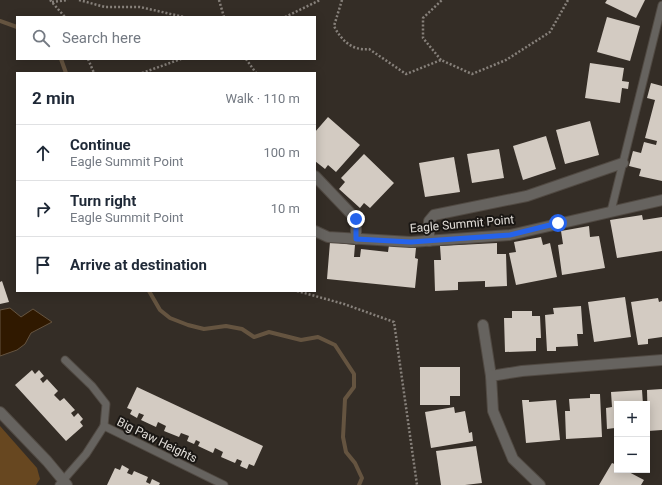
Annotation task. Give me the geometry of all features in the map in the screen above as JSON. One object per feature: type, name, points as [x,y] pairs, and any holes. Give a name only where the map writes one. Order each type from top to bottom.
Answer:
[{"type":"street","points":[[429,241],[429,221],[434,215],[528,196],[623,163]]},
{"type":"street","points":[[316,177],[356,219],[356,239]]},
{"type":"street","name":"Eagle Summit Point","points":[[316,231],[328,237],[411,242],[510,235],[611,211],[647,205],[662,200]]},
{"type":"street","points":[[483,325],[491,376],[493,411],[513,459],[540,485]]},
{"type":"street","points":[[491,376],[522,371],[662,360]]},
{"type":"street","points":[[0,412],[48,461],[63,484]]},
{"type":"lane","points":[[611,211],[662,6]]},
{"type":"lane","points":[[65,360],[92,386],[106,404],[104,426]]},
{"type":"lane","name":"Big Paw Heights","points":[[63,484],[86,454],[104,426],[224,485]]},
{"type":"path","points":[[51,1],[68,0]]},
{"type":"path","points":[[79,0],[105,7],[140,7],[180,16]]},
{"type":"path","points":[[219,0],[224,16]]},
{"type":"path","points":[[287,16],[320,0]]},
{"type":"path","points":[[342,0],[334,26],[340,38],[360,50],[369,49],[406,74],[441,60]]},
{"type":"path","points":[[442,0],[422,18],[423,38],[441,60],[472,74],[506,60],[550,32],[568,0]]},
{"type":"path","points":[[51,1],[64,16]]},
{"type":"path","points":[[88,60],[94,72]]},
{"type":"path","points":[[145,72],[178,60]]},
{"type":"path","points":[[247,60],[255,72]]},
{"type":"path","points":[[301,292],[344,304],[394,322],[416,485]]},
{"type":"shaded area","points":[[10,308],[21,317],[33,309],[52,322],[31,333],[25,344],[17,350],[0,356],[0,310]]},
{"type":"shaded area","points":[[0,426],[37,468],[40,479],[36,485],[0,485]]},
{"type":"building","points":[[607,0],[645,0],[636,18],[605,3]]},
{"type":"building","points":[[607,17],[640,26],[630,61],[597,52]]},
{"type":"building","points":[[590,63],[624,68],[622,81],[629,82],[628,89],[622,88],[620,103],[585,98]]},
{"type":"building","points":[[651,83],[662,86],[662,181],[639,176],[641,169],[629,166],[633,151],[641,153],[644,142],[656,145],[657,141],[645,138],[655,100],[647,98]]},
{"type":"building","points":[[328,117],[360,145],[336,172],[328,165],[325,169],[316,162],[316,131]]},
{"type":"building","points":[[590,121],[599,155],[565,164],[556,130]]},
{"type":"building","points":[[546,136],[556,169],[523,180],[513,146]]},
{"type":"building","points":[[499,149],[504,178],[472,183],[467,154]]},
{"type":"building","points":[[364,154],[394,183],[370,208],[364,203],[360,208],[339,189],[345,182],[341,178]]},
{"type":"building","points":[[454,157],[460,192],[425,197],[419,163]]},
{"type":"building","points":[[642,215],[643,220],[662,217],[662,251],[617,258],[610,220]]},
{"type":"building","points":[[589,226],[590,237],[599,236],[605,268],[562,275],[558,245],[563,244],[561,231]]},
{"type":"building","points":[[541,237],[543,245],[550,243],[557,277],[516,285],[509,253],[516,252],[514,242]]},
{"type":"building","points":[[330,242],[355,245],[354,257],[360,257],[361,249],[388,252],[389,245],[416,248],[415,258],[418,259],[415,288],[327,279]]},
{"type":"building","points":[[497,243],[497,254],[506,254],[507,286],[485,287],[485,281],[458,282],[458,290],[435,291],[434,260],[441,260],[440,246]]},
{"type":"building","points":[[2,281],[9,302],[0,304],[0,282]]},
{"type":"building","points":[[625,297],[631,337],[594,342],[588,302]]},
{"type":"building","points":[[658,298],[659,302],[662,301],[662,337],[648,339],[648,344],[638,345],[631,302]]},
{"type":"building","points":[[581,306],[583,334],[577,334],[578,346],[556,347],[556,351],[547,351],[545,315],[554,314],[553,308]]},
{"type":"building","points":[[512,311],[532,311],[532,316],[540,316],[541,338],[536,338],[536,351],[505,352],[504,318],[512,318]]},
{"type":"building","points":[[420,367],[460,367],[460,396],[450,396],[450,405],[420,405]]},
{"type":"building","points":[[32,370],[35,374],[39,370],[44,376],[40,379],[43,383],[47,379],[58,391],[54,395],[60,401],[64,398],[75,410],[71,413],[74,417],[78,413],[83,419],[80,422],[83,426],[66,441],[15,385]]},
{"type":"building","points":[[137,387],[263,446],[254,466],[249,464],[247,469],[240,466],[242,461],[237,459],[235,463],[221,457],[223,452],[215,448],[213,453],[198,446],[200,442],[196,440],[194,444],[187,441],[189,436],[181,433],[179,437],[164,431],[166,426],[158,422],[156,427],[141,420],[144,415],[139,413],[137,418],[130,414],[132,410],[127,408]]},
{"type":"building","points":[[662,389],[662,430],[650,431],[650,401],[647,401],[647,390]]},
{"type":"building","points":[[642,390],[643,401],[614,401],[614,428],[607,429],[606,408],[612,407],[611,392]]},
{"type":"building","points":[[590,394],[600,394],[602,437],[566,439],[565,411],[570,411],[569,399],[590,398]]},
{"type":"building","points":[[522,400],[529,400],[529,402],[556,400],[560,440],[526,443]]},
{"type":"building","points":[[454,407],[455,413],[465,411],[469,433],[472,432],[473,441],[431,448],[425,412]]},
{"type":"building","points":[[476,446],[482,483],[441,485],[436,451]]},
{"type":"building","points":[[612,463],[614,464],[614,473],[631,473],[644,480],[641,485],[599,485]]},
{"type":"building","points":[[122,465],[129,469],[127,473],[132,475],[134,471],[148,477],[146,482],[150,484],[152,479],[160,483],[159,485],[107,485],[115,468],[120,470]]},
{"type":"waterway","points":[[0,21],[16,27]]},
{"type":"waterway","points":[[61,60],[66,72]]},
{"type":"waterway","points":[[150,292],[160,310],[170,318],[188,325],[204,329],[226,326],[242,329],[254,337],[269,332],[301,340],[318,337],[335,345],[354,374],[354,387],[345,399],[343,437],[346,452],[355,463],[362,478],[359,485]]},
{"type":"route","points":[[356,219],[356,239],[411,242],[510,235],[558,223]]}]
